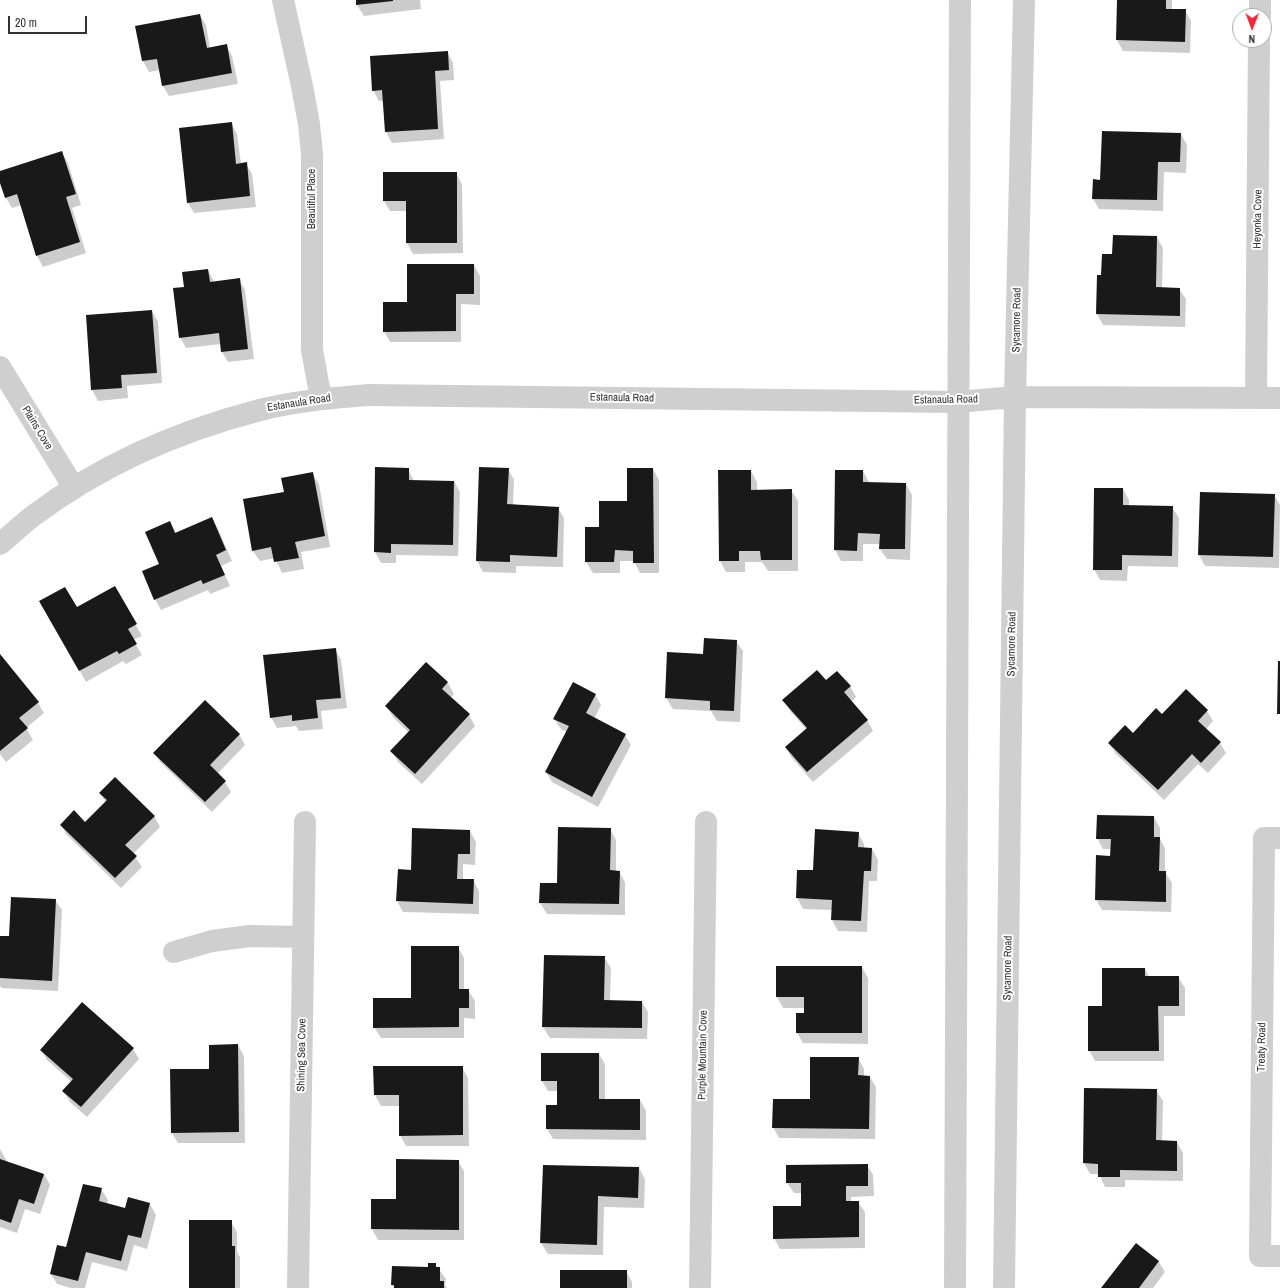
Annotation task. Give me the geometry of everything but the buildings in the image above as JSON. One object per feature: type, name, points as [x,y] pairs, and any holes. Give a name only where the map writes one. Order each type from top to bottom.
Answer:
[{"type":"street","name":"Beautiful Place","points":[[283,0],[302,86],[311,147],[312,350],[321,399]]},
{"type":"street","points":[[955,1288],[960,0]]},
{"type":"street","name":"Sycamore Road","points":[[1004,1288],[1015,397],[1024,0]]},
{"type":"street","name":"Heyonka Cove","points":[[1256,398],[1260,48]]},
{"type":"street","name":"Plains Cove","points":[[0,367],[74,488]]},
{"type":"street","name":"Estanaula Road","points":[[0,544],[33,516],[74,488],[131,457],[172,439],[219,422],[260,410],[321,399],[368,395],[958,402],[1015,397],[1280,398]]},
{"type":"street","name":"Shining Sea Cove","points":[[298,1288],[306,822]]},
{"type":"street","name":"Purple Mountain Cove","points":[[700,1288],[706,822]]},
{"type":"street","name":"Treaty Road","points":[[1270,1256],[1272,838]]},
{"type":"street","points":[[174,952],[212,941],[250,936],[303,937]]}]
